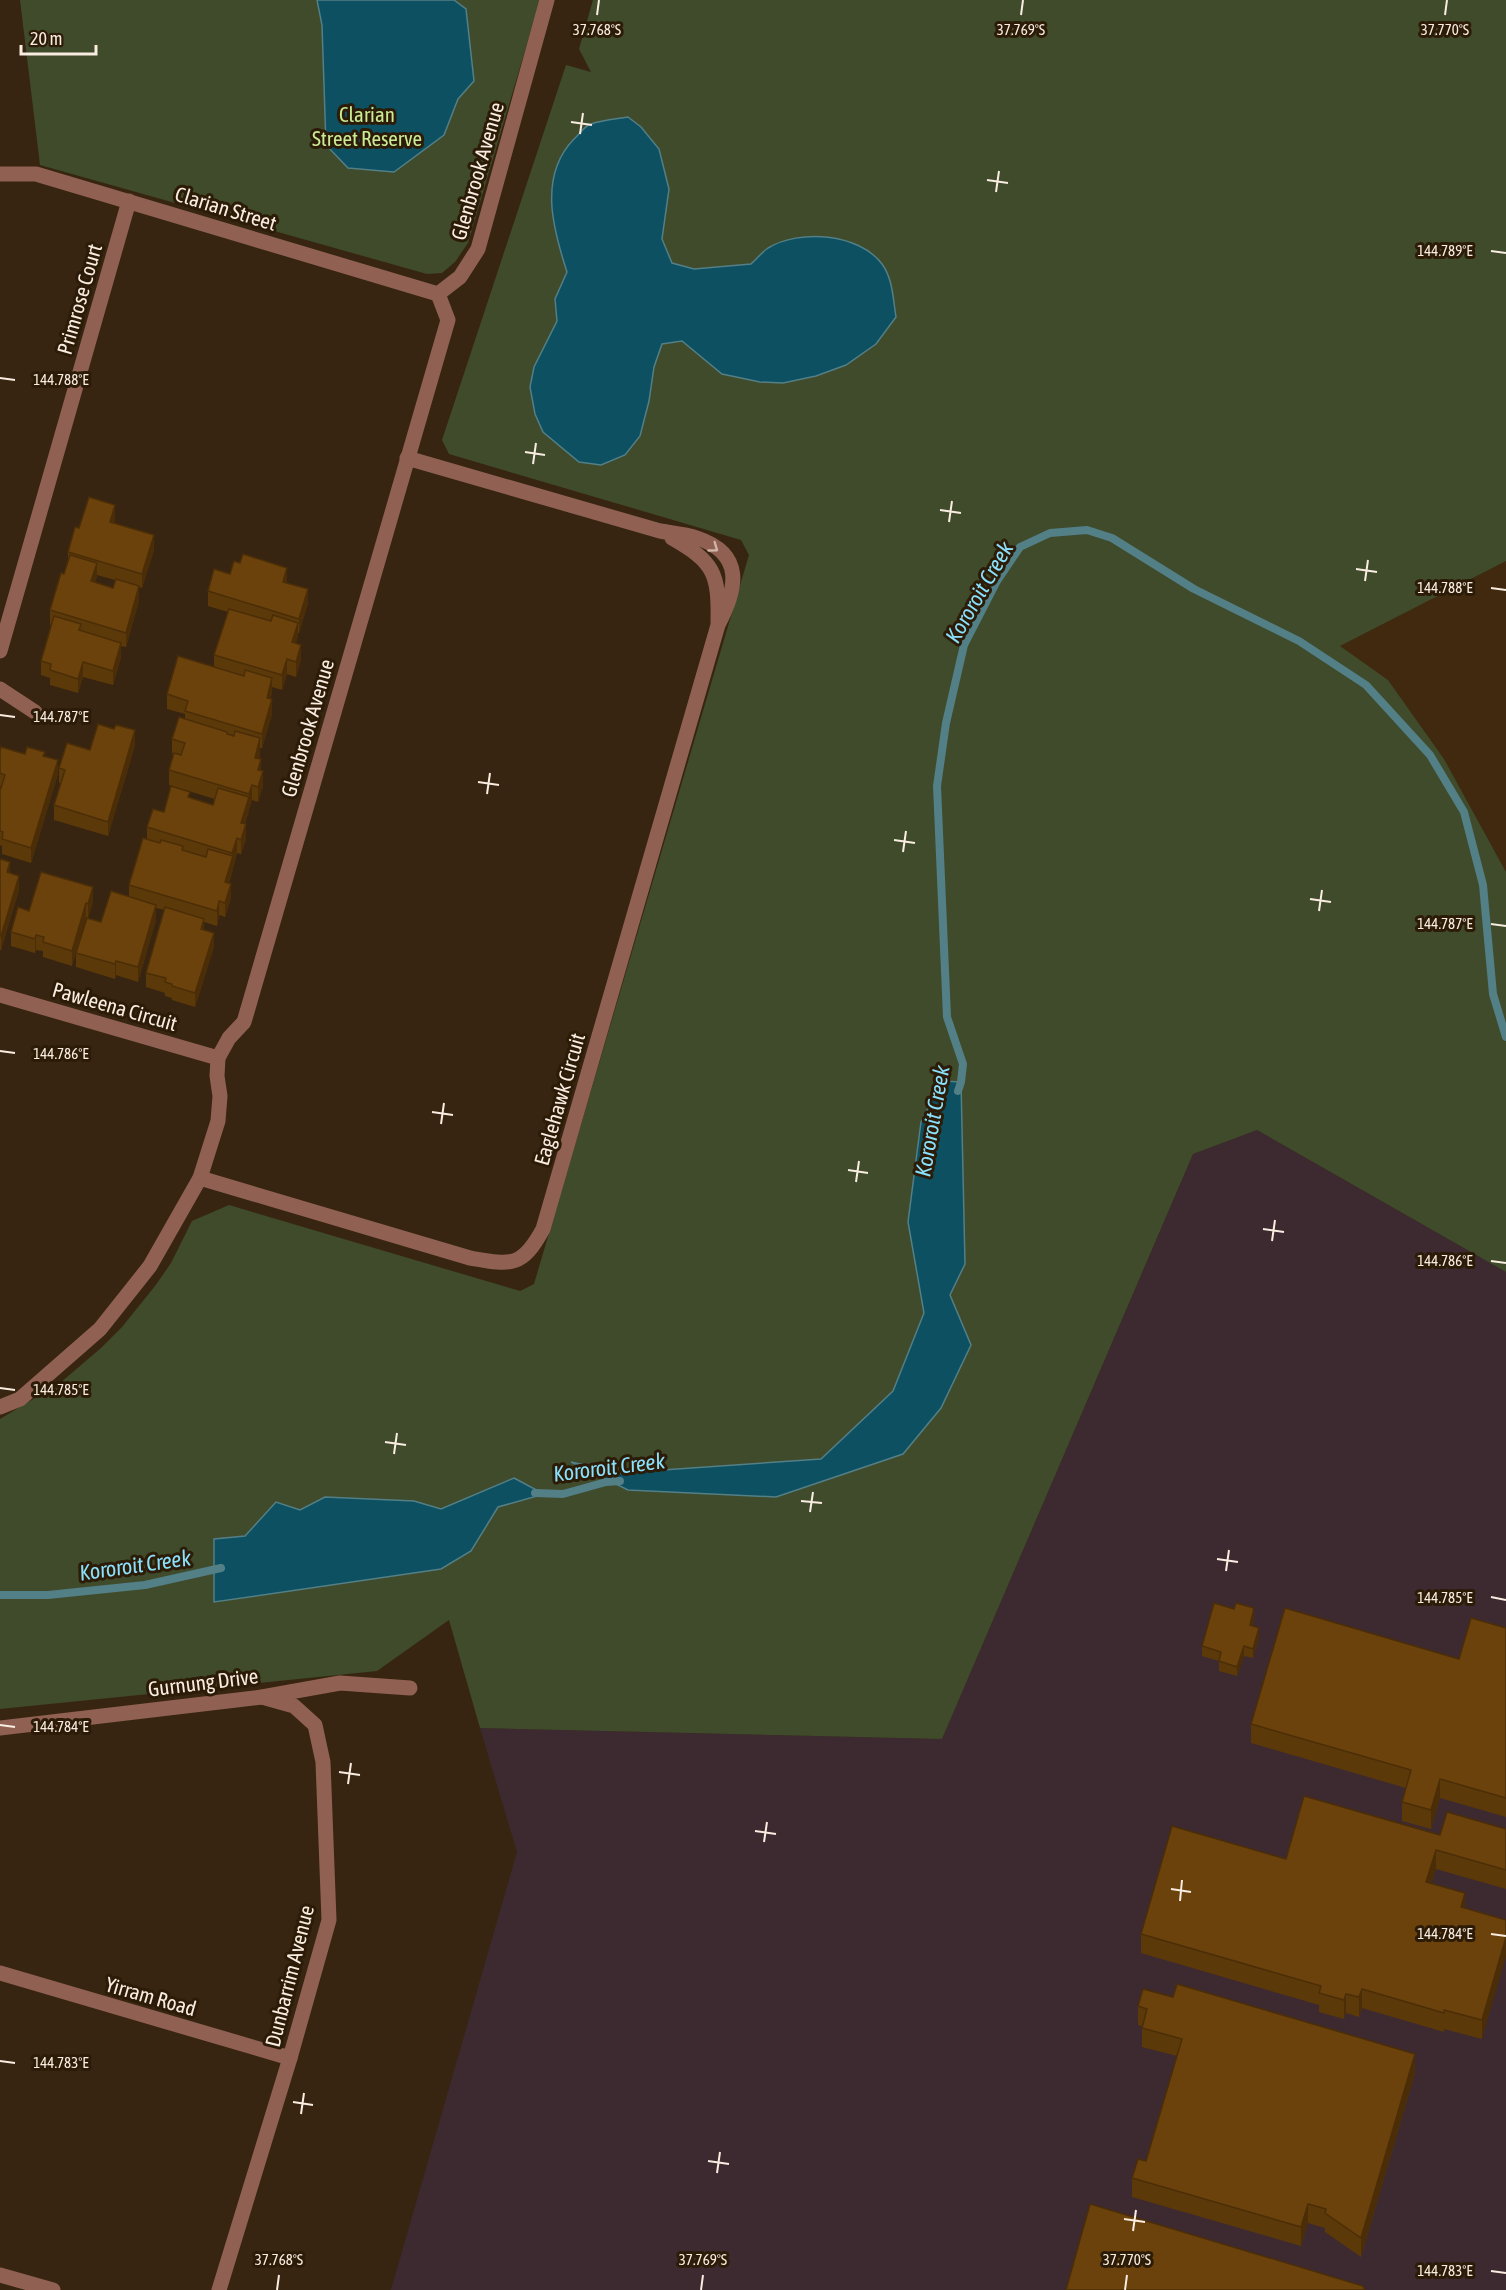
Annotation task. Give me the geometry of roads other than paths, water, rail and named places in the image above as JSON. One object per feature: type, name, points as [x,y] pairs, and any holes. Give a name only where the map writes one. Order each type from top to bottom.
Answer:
[{"type":"street","name":"Glenbrook Avenue","points":[[218,1058],[229,1038],[244,1022],[448,320],[438,294],[460,277],[478,249],[547,0]]},
{"type":"street","name":"Clarian Street","points":[[0,174],[36,174],[438,294]]},
{"type":"street","name":"Primrose Court","points":[[0,651],[129,201]]},
{"type":"street","name":"Eaglehawk Circuit","points":[[200,1178],[470,1258],[493,1262],[518,1261],[532,1248],[543,1229],[718,625],[719,594],[712,569],[701,556],[660,531],[407,458]]},
{"type":"street","points":[[0,689],[35,712]]},
{"type":"street","name":"Pawleena Circuit","points":[[0,995],[218,1058]]},
{"type":"street","points":[[0,1407],[20,1399],[100,1329],[150,1266],[200,1178],[218,1121],[220,1096],[217,1076],[218,1058]]},
{"type":"street","name":"Gurnung Drive","points":[[0,1728],[262,1697],[340,1683],[410,1688]]},
{"type":"street","name":"Dunbarrim Avenue","points":[[219,2290],[290,2058],[329,1920],[323,1762],[315,1725],[294,1706],[262,1697]]},
{"type":"street","name":"Yirram Road","points":[[0,1973],[290,2058]]},
{"type":"street","points":[[0,2275],[53,2290]]},
{"type":"water","points":[[317,0],[454,0],[466,9],[474,81],[458,99],[444,135],[394,172],[348,168],[326,145],[322,25]]},
{"type":"water","points":[[628,117],[641,127],[659,149],[669,189],[662,239],[672,263],[694,269],[751,264],[768,248],[796,238],[828,237],[844,240],[872,254],[882,264],[890,283],[896,317],[876,344],[846,365],[816,376],[783,383],[760,382],[722,374],[682,341],[662,344],[654,367],[649,401],[640,436],[625,455],[601,465],[579,462],[543,432],[535,414],[530,387],[534,367],[557,321],[555,299],[567,272],[557,238],[552,203],[552,186],[556,169],[563,154],[586,127]]},
{"type":"water","points":[[942,1081],[961,1082],[965,1264],[950,1295],[971,1345],[941,1408],[903,1454],[776,1497],[628,1490],[571,1462],[619,1473],[821,1459],[893,1391],[924,1313],[908,1222],[921,1122]]},
{"type":"water","points":[[514,1478],[544,1494],[498,1507],[471,1551],[441,1569],[214,1602],[214,1539],[245,1536],[276,1502],[300,1510],[325,1497],[414,1501],[441,1509]]},
{"type":"waterway","name":"Kororoit Creek","points":[[958,1091],[963,1064],[947,1017],[937,786],[946,723],[964,645],[997,581],[1020,547],[1050,533],[1087,530],[1112,538],[1194,589],[1299,641],[1366,685],[1430,755],[1464,812],[1483,885],[1493,994],[1506,1037]]},
{"type":"waterway","name":"Kororoit Creek","points":[[535,1493],[563,1494],[606,1482],[620,1481]]},
{"type":"waterway","name":"Kororoit Creek","points":[[0,1595],[48,1595],[145,1585],[221,1568]]},
{"type":"park label","name":"Clarian Street Reserve","points":[[367,126]]}]
